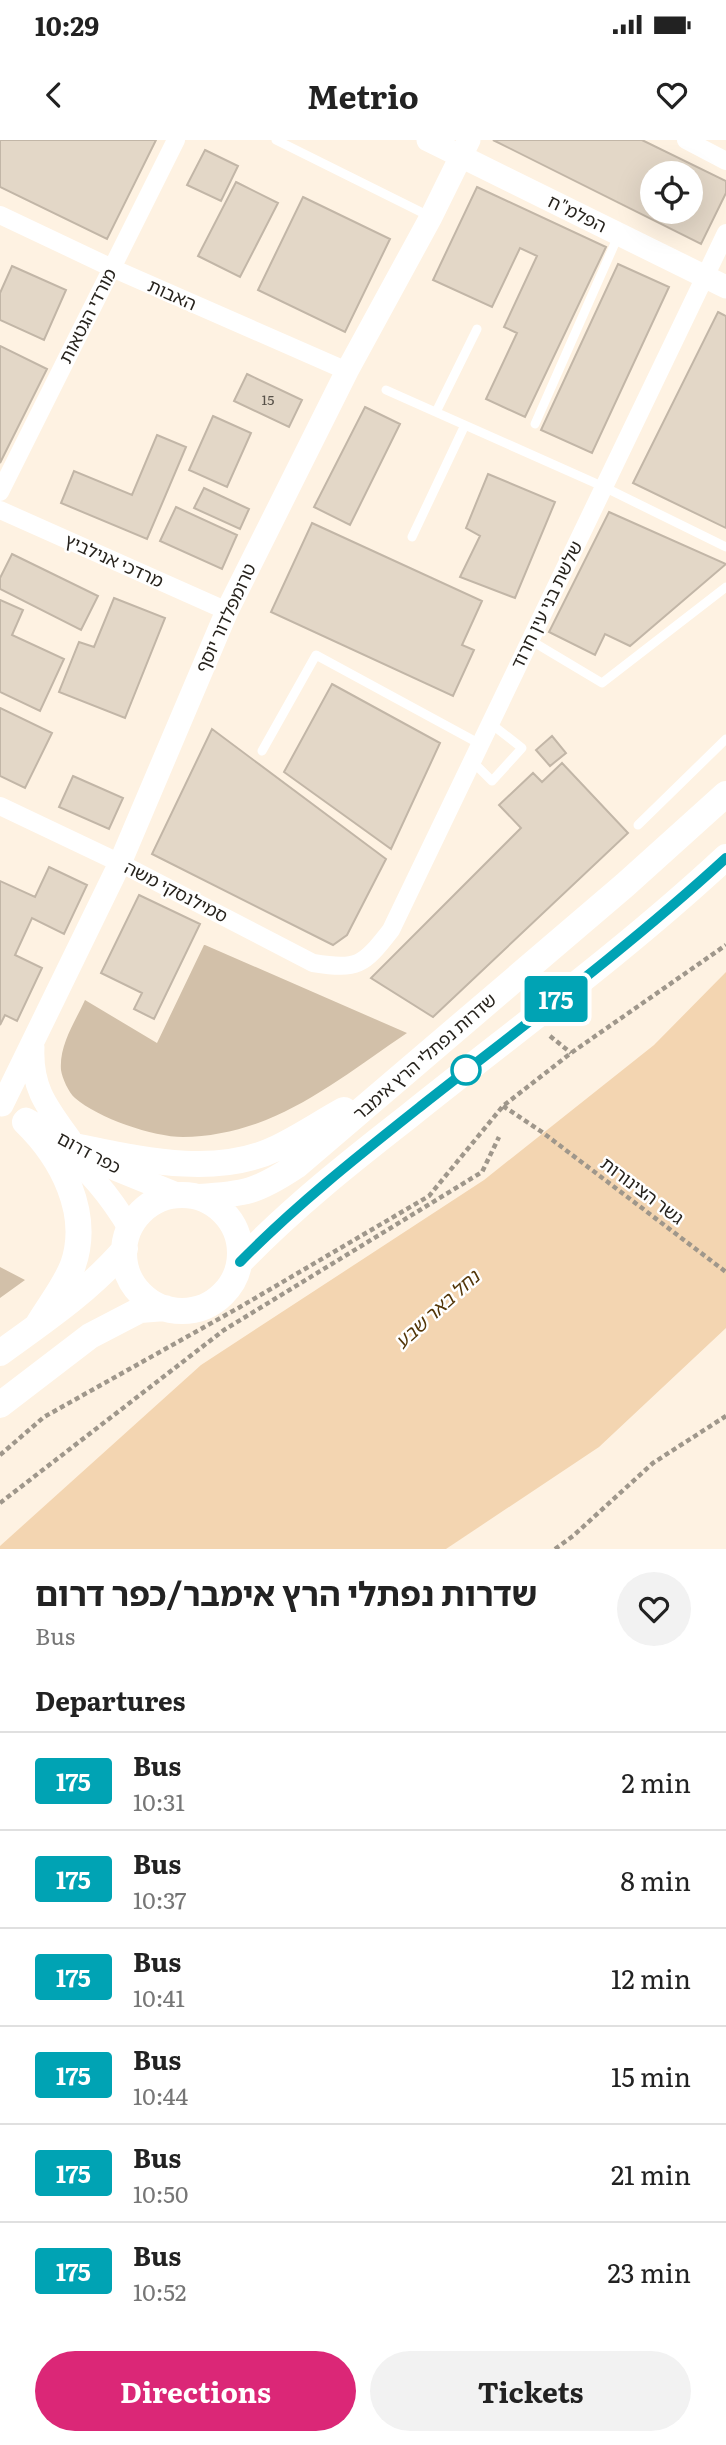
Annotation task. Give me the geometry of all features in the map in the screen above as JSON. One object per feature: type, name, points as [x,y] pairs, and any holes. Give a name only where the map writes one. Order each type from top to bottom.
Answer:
[{"type":"main road","name":"שדרות נפתלי הרץ אימבר","points":[[189,1196],[240,1194],[266,1186],[296,1166],[676,841],[726,794]]},
{"type":"main road","name":"שדרות נפתלי הרץ אימבר","points":[[240,1262],[277,1224],[332,1177],[655,920],[726,858]]},
{"type":"main road","points":[[74,1146],[158,1161],[194,1164],[236,1162],[276,1149],[400,1078]]},
{"type":"main road","points":[[25,1122],[52,1152],[63,1171],[77,1215],[78,1242],[72,1266],[37,1326]]},
{"type":"main road","points":[[0,1353],[94,1282],[127,1239],[138,1216],[150,1205],[164,1198],[189,1196],[214,1204],[227,1215],[235,1229],[240,1245],[240,1262],[234,1280],[221,1296],[204,1306],[185,1311],[165,1308],[140,1310],[90,1336],[0,1405]]},
{"type":"main road","points":[[127,1239],[126,1268],[134,1286],[148,1300],[165,1308]]},
{"type":"street","name":"מורדי הגטאות","points":[[0,492],[176,140]]},
{"type":"street","name":"הפלמ\"ח","points":[[428,140],[465,148],[619,234],[726,287]]},
{"type":"street","points":[[685,140],[726,161]]},
{"type":"street","name":"טרומפלדור יוסף","points":[[1,1105],[120,863],[227,611],[347,371],[431,217],[465,148]]},
{"type":"street","name":"האבות","points":[[0,215],[112,268],[347,371]]},
{"type":"street","name":"שלשת בני עין חרוד","points":[[355,966],[375,950],[391,930],[726,233]]},
{"type":"street","name":"מרדכי אנילביץ","points":[[0,510],[227,611]]},
{"type":"street","name":"סמילנסקי משה","points":[[0,806],[120,863],[313,963],[336,967],[355,966]]},
{"type":"street","points":[[33,1040],[32,1068],[37,1088],[47,1108],[74,1146]]},
{"type":"street","name":"כפר דרום","points":[[1,1105],[75,1159],[109,1196],[127,1239]]},
{"type":"street","name":"כפר דרום","points":[[1,1105],[115,1169],[189,1196]]},
{"type":"lane","points":[[276,140],[431,217]]},
{"type":"lane","points":[[535,424],[619,234]]},
{"type":"lane","points":[[436,412],[477,329]]},
{"type":"lane","points":[[386,390],[604,487],[726,547]]},
{"type":"lane","points":[[412,537],[465,425]]},
{"type":"lane","points":[[530,640],[602,683],[726,587]]},
{"type":"lane","points":[[262,751],[316,655],[480,744]]},
{"type":"lane","points":[[472,761],[492,781],[522,748],[491,723]]},
{"type":"lane","points":[[638,825],[726,739]]},
{"type":"path","points":[[0,1455],[44,1418],[429,1196],[503,1106],[572,1053],[726,945]]},
{"type":"path","name":"גשר הצינורות","points":[[503,1106],[542,1132],[726,1272]]},
{"type":"path","points":[[0,1503],[224,1330],[482,1172],[499,1137]]},
{"type":"path","points":[[555,1549],[573,1536],[653,1463],[726,1416]]},
{"type":"shaded area","points":[[204,945],[407,1033],[285,1112],[226,1132],[183,1137],[157,1134],[97,1113],[75,1098],[63,1077],[61,1061],[68,1034],[85,1000],[157,1043]]},
{"type":"shaded area","points":[[0,1267],[25,1280],[0,1298]]},
{"type":"water","name":"נחל באר שבע","points":[[726,972],[726,1328],[599,1447],[446,1549],[0,1549],[0,1546],[201,1365],[484,1180],[654,1045]]},
{"type":"building","points":[[0,140],[156,140],[107,239],[0,187]]},
{"type":"building","points":[[493,140],[642,140],[685,161],[640,161],[640,214]]},
{"type":"building","points":[[205,150],[238,166],[221,201],[187,185]]},
{"type":"building","points":[[703,170],[726,181],[726,193],[701,244],[661,224],[703,224]]},
{"type":"building","points":[[236,182],[278,203],[240,277],[198,256]]},
{"type":"building","points":[[477,187],[606,247],[525,417],[486,399],[517,333],[504,327],[537,256],[520,248],[492,307],[433,280]]},
{"type":"building","points":[[303,197],[390,239],[345,332],[258,290]]},
{"type":"building","points":[[618,264],[669,287],[592,453],[541,430]]},
{"type":"building","points":[[12,266],[66,290],[44,340],[0,320],[0,293]]},
{"type":"building","points":[[718,312],[726,316],[726,528],[633,483]]},
{"type":"building","points":[[0,346],[47,369],[0,463]]},
{"type":"building","points":[[247,374],[302,400],[289,427],[234,401]]},
{"type":"building","points":[[365,407],[400,424],[350,525],[314,507]]},
{"type":"building","points":[[213,416],[251,433],[227,487],[189,470]]},
{"type":"building","points":[[157,435],[186,447],[147,539],[61,503],[74,471],[132,495]]},
{"type":"building","points":[[488,474],[555,502],[515,598],[460,577],[480,536],[466,528]]},
{"type":"building","points":[[204,488],[249,509],[240,529],[194,508]]},
{"type":"building","points":[[176,507],[237,535],[222,569],[160,541]]},
{"type":"building","points":[[609,512],[726,564],[630,646],[605,634],[595,655],[549,632]]},
{"type":"building","points":[[312,523],[482,601],[462,645],[474,650],[453,696],[271,612]]},
{"type":"building","points":[[12,554],[98,596],[81,630],[0,589],[0,578]]},
{"type":"building","points":[[114,598],[165,618],[125,718],[59,692],[79,642],[94,647]]},
{"type":"building","points":[[0,600],[23,610],[12,635],[64,659],[40,711],[0,692]]},
{"type":"building","points":[[332,684],[440,743],[391,849],[284,772]]},
{"type":"building","points":[[0,708],[52,733],[25,788],[0,776]]},
{"type":"building","points":[[212,729],[386,859],[347,935],[333,945],[152,854]]},
{"type":"building","points":[[552,736],[566,753],[550,766],[536,750]]},
{"type":"building","points":[[562,763],[628,833],[433,1017],[371,978],[521,828],[499,805],[533,773],[542,782]]},
{"type":"building","points":[[73,776],[123,798],[109,829],[59,807]]},
{"type":"building","points":[[49,867],[87,885],[64,934],[32,918],[15,955],[42,968],[17,1021],[5,1015],[0,1025],[0,881],[35,897]]},
{"type":"building","points":[[139,895],[200,924],[154,1019],[134,1009],[142,993],[101,973]]},
{"type":"bus line","name":"175","points":[[240,1262],[277,1224],[332,1177],[655,920],[726,858]]}]
